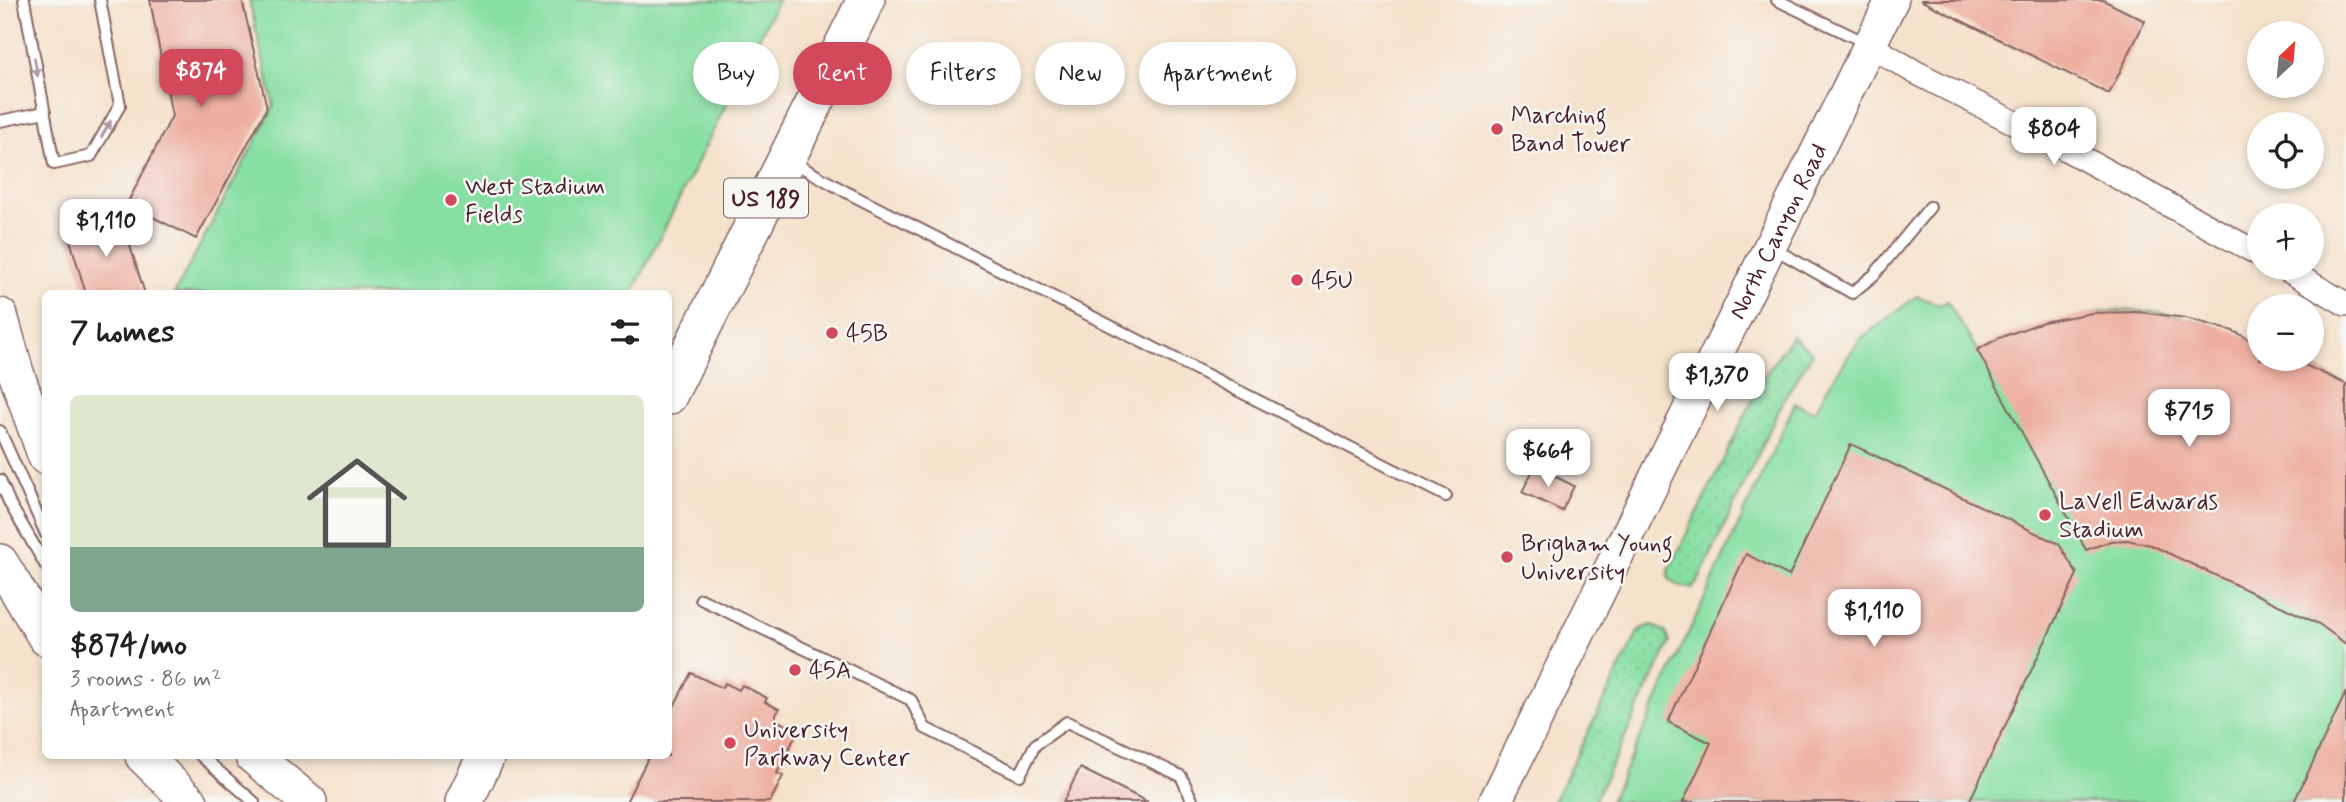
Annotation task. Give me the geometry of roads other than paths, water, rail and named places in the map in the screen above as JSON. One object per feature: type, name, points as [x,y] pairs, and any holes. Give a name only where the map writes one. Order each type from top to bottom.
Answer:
[{"type":"highway","name":"US 189","points":[[672,388],[866,0]]},
{"type":"highway","points":[[464,802],[485,759]]},
{"type":"main road","name":"North Canyon Road","points":[[1495,802],[1892,0]]},
{"type":"main road","points":[[0,316],[16,373],[42,446]]},
{"type":"main road","points":[[0,562],[42,631]]},
{"type":"main road","points":[[146,759],[190,802]]},
{"type":"main road","points":[[257,759],[309,802]]},
{"type":"street","points":[[1870,45],[1915,72],[2064,148],[2247,247]]},
{"type":"street","points":[[2305,280],[2346,304]]},
{"type":"lane","points":[[24,0],[54,164],[91,156],[120,104],[100,0]]},
{"type":"lane","points":[[1777,0],[1870,45]]},
{"type":"lane","points":[[0,121],[45,113]]},
{"type":"lane","points":[[786,158],[848,193],[1446,496]]},
{"type":"lane","points":[[1770,246],[1852,293],[1874,275],[1930,207]]},
{"type":"lane","points":[[0,431],[42,525]]},
{"type":"lane","points":[[0,480],[10,504],[42,559]]},
{"type":"lane","points":[[701,599],[911,700],[925,728],[1020,775],[1035,746],[1067,722],[1181,776],[1193,802]]},
{"type":"lane","points":[[204,759],[254,802]]},
{"type":"place","name":"Marching Band Tower","points":[[1497,129]]},
{"type":"place","name":"West Stadium Fields","points":[[451,200]]},
{"type":"place","name":"45U","points":[[1297,280]]},
{"type":"place","name":"45B","points":[[832,333]]},
{"type":"place","name":"LaVell Edwards Stadium","points":[[2045,515]]},
{"type":"place","name":"Brigham Young University","points":[[1507,557]]},
{"type":"place","name":"45A","points":[[795,670]]},
{"type":"place","name":"University Parkway Center","points":[[730,743]]}]
